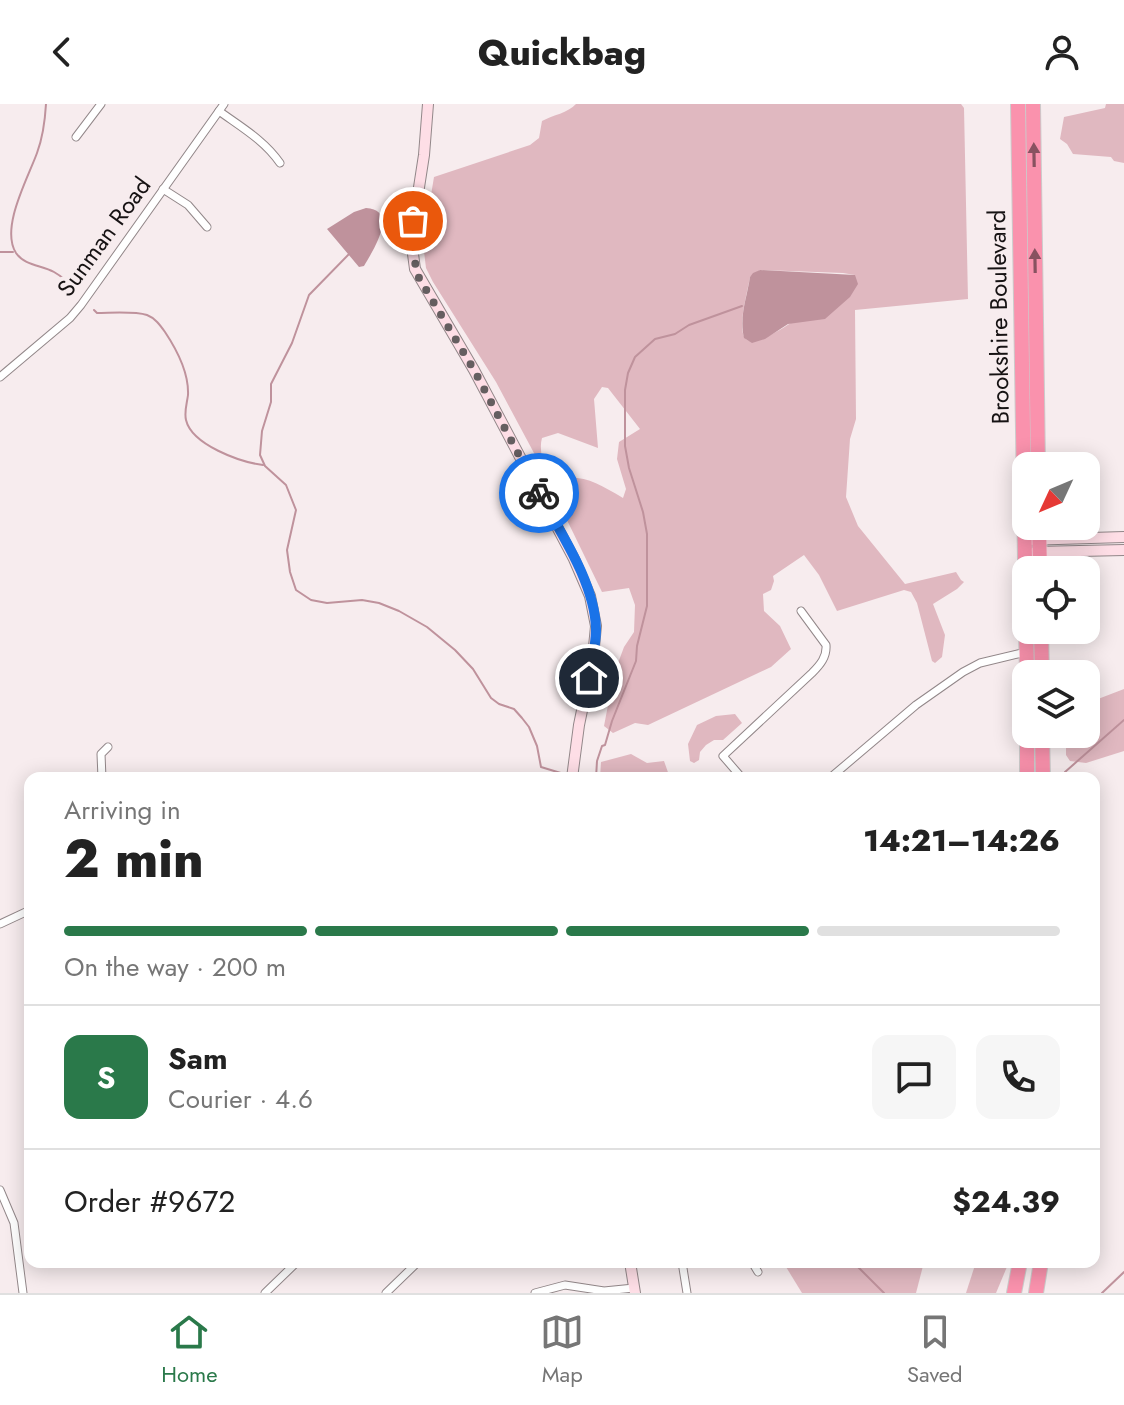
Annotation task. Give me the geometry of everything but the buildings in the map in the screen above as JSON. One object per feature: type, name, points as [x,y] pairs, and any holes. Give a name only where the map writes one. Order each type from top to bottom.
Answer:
[{"type":"highway","name":"Brookshire Boulevard","points":[[1018,104],[1019,259],[1038,452]]},
{"type":"highway","name":"Brookshire Boulevard","points":[[1033,104],[1029,366],[1033,542]]},
{"type":"highway","name":"Brookshire Boulevard","points":[[1027,644],[1026,652],[1031,660]]},
{"type":"highway","points":[[1027,748],[1027,772]]},
{"type":"highway","points":[[1042,748],[1043,772]]},
{"type":"highway","points":[[1014,1293],[1019,1268]]},
{"type":"highway","points":[[1036,1293],[1040,1268]]},
{"type":"street","points":[[76,137],[101,104]]},
{"type":"street","points":[[428,104],[426,143],[411,239],[415,269],[474,370],[567,545],[593,609],[595,640],[573,772]]},
{"type":"street","points":[[221,107],[269,149],[280,163]]},
{"type":"street","name":"Sunman Road","points":[[0,377],[70,318],[221,107]]},
{"type":"street","points":[[163,189],[188,205],[207,227]]},
{"type":"street","points":[[1033,542],[1124,537]]},
{"type":"street","points":[[1033,542],[1124,550]]},
{"type":"street","points":[[737,772],[723,756],[812,673],[824,658],[826,645],[801,611]]},
{"type":"street","points":[[837,772],[953,678],[980,663],[1026,652]]},
{"type":"street","points":[[102,772],[101,754],[108,747]]},
{"type":"street","points":[[0,924],[24,913]]},
{"type":"street","points":[[0,1190],[14,1223],[23,1293]]},
{"type":"street","points":[[265,1293],[291,1268]]},
{"type":"street","points":[[386,1293],[412,1268]]},
{"type":"street","points":[[535,1293],[565,1285],[604,1291],[635,1290],[631,1268]]},
{"type":"street","points":[[683,1268],[687,1293]]},
{"type":"street","points":[[756,1268],[758,1272]]},
{"type":"shaded area","points":[[576,104],[961,104],[964,108],[968,299],[855,310],[856,419],[850,439],[846,497],[858,526],[905,584],[956,572],[964,582],[933,604],[945,635],[942,657],[935,663],[911,592],[904,590],[837,611],[819,575],[804,555],[773,576],[771,590],[763,594],[764,611],[780,626],[791,649],[771,667],[648,725],[635,723],[613,733],[604,726],[614,674],[624,647],[634,632],[635,605],[629,588],[602,592],[548,481],[579,478],[623,498],[626,489],[617,459],[619,442],[640,429],[608,388],[602,387],[594,399],[598,448],[558,433],[542,438],[542,468],[496,382],[433,282],[426,268],[423,243],[434,177],[530,145],[539,138],[542,121]],"holes":[[[760,270],[855,275],[782,329],[753,341],[745,338],[743,318],[750,277]]]},
{"type":"shaded area","points":[[1106,104],[1124,104],[1124,163],[1111,157],[1073,154],[1060,139],[1064,117],[1105,108]]},
{"type":"shaded area","points":[[366,208],[376,210],[382,224],[364,266],[359,267],[327,229]]},
{"type":"shaded area","points":[[760,270],[855,275],[858,284],[850,297],[825,319],[788,324],[765,339],[752,343],[744,338],[743,315],[750,277]]},
{"type":"shaded area","points":[[1124,689],[1124,751],[1086,763],[1070,761],[1066,748],[1100,748],[1100,698]]},
{"type":"shaded area","points":[[735,714],[742,723],[723,740],[714,740],[706,745],[700,752],[699,760],[694,763],[690,761],[688,744],[697,725],[716,716]]},
{"type":"shaded area","points":[[631,754],[647,763],[664,761],[668,772],[600,772],[601,762]]},
{"type":"shaded area","points":[[787,1268],[922,1268],[916,1293],[802,1293]]},
{"type":"shaded area","points":[[974,1268],[1006,1268],[996,1293],[966,1293]]},
{"type":"waterway","points":[[46,104],[39,147],[13,217],[12,243],[20,257],[54,272],[73,288]]},
{"type":"waterway","points":[[0,252],[13,252]]},
{"type":"waterway","points":[[351,252],[309,295],[292,343],[271,384],[271,402],[262,431],[260,455],[265,466],[286,485],[296,510],[287,550],[296,590],[311,600],[327,603],[362,600],[379,603],[427,627],[473,669],[491,698],[514,709],[529,727],[541,767],[557,772]]},
{"type":"waterway","points":[[596,772],[602,746],[605,745],[636,661],[647,606],[647,534],[625,446],[628,373],[635,357],[655,339],[675,334],[689,325],[742,306]]},
{"type":"waterway","points":[[94,310],[97,313],[142,314],[155,320],[174,346],[184,370],[188,387],[185,417],[190,429],[218,451],[263,465]]},
{"type":"waterway","points":[[1065,772],[1124,720]]},
{"type":"waterway","points":[[859,1268],[884,1293]]},
{"type":"waterway","points":[[1102,1293],[1124,1272]]},
{"type":"way so far","points":[[413,221],[412,251],[419,278],[474,370],[539,493]]},
{"type":"route","points":[[539,493],[590,596],[596,626],[589,678]]}]
